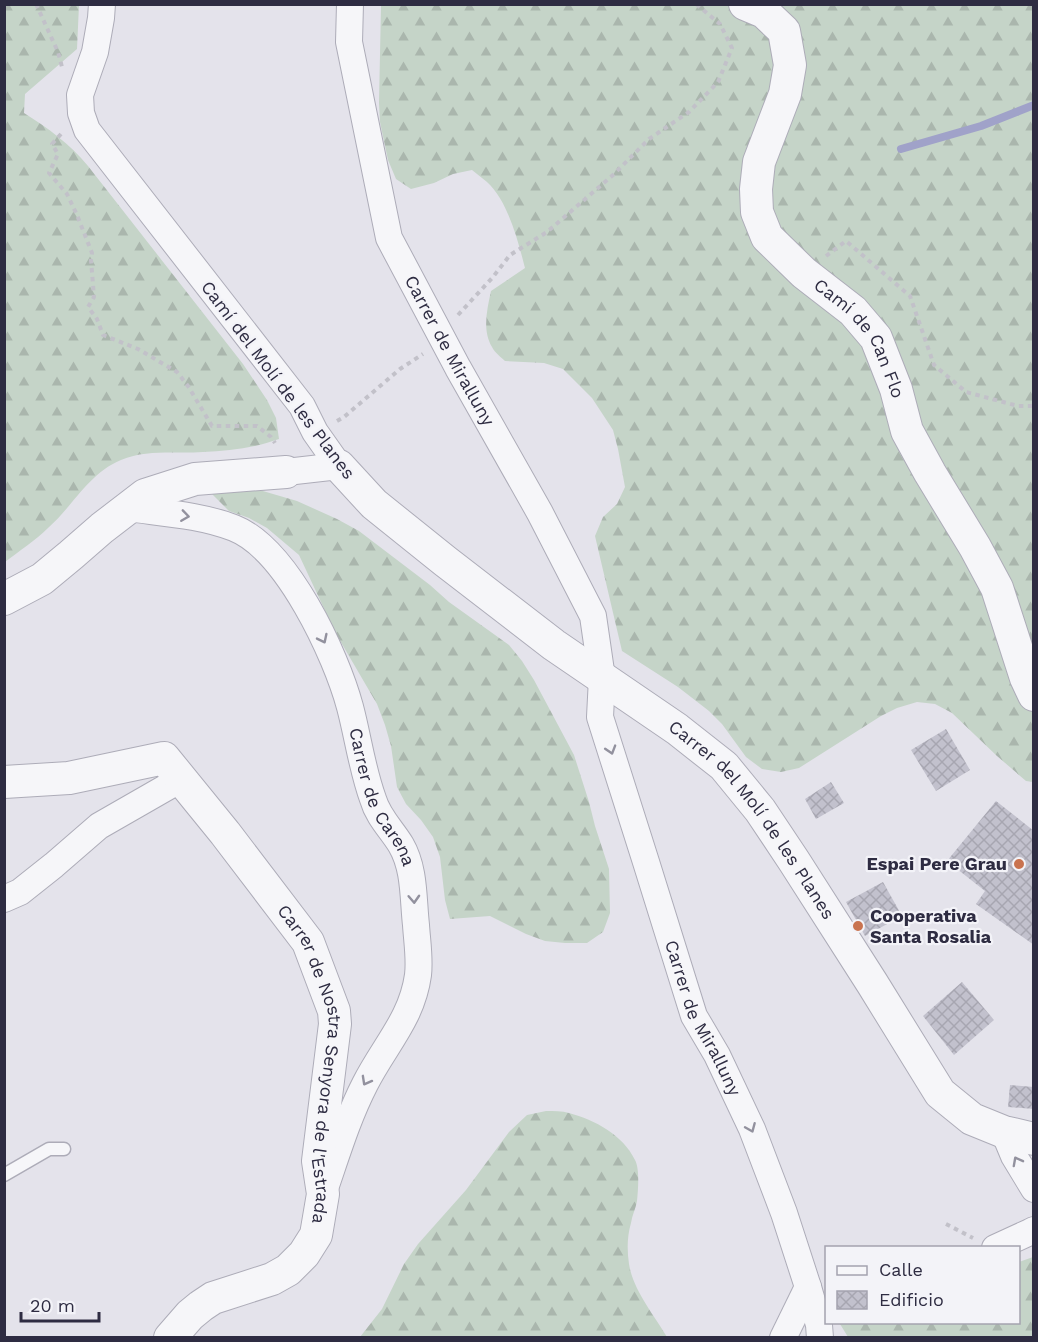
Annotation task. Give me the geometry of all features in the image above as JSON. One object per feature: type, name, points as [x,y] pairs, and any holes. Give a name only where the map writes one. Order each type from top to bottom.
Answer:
[{"type":"street","points":[[81,113],[80,95],[95,51],[102,4]]},
{"type":"street","name":"Carrer de Miralluny","points":[[350,4],[349,42],[389,238],[540,513],[593,616],[602,685],[600,717],[694,1016],[717,1055],[752,1129],[784,1212],[817,1286],[820,1338]]},
{"type":"street","name":"Camí de Can Flo","points":[[745,4],[764,12],[784,32],[790,65],[784,94],[759,162],[756,189],[757,212],[767,237],[804,273],[853,311],[876,338],[896,389],[907,431],[997,588],[1026,678],[1034,695]]},
{"type":"street","name":"Camí del Molí de les Planes","points":[[81,113],[87,130],[302,406],[315,432],[339,466],[374,504],[602,685]]},
{"type":"street","points":[[4,599],[42,579],[145,495],[195,479],[339,466]]},
{"type":"street","name":"Carrer de Carena","points":[[127,508],[201,518],[235,529],[252,538],[281,569],[313,617],[338,672],[350,705],[373,802],[408,860],[413,884],[418,951],[415,993],[407,1015],[354,1104],[323,1194]]},
{"type":"street","name":"Carrer del Molí de les Planes","points":[[602,685],[677,729],[724,766],[760,810],[794,861],[940,1093],[972,1119],[1019,1135]]},
{"type":"street","name":"Carrer de Nostra Senyora de l'Estrada","points":[[4,782],[69,778],[164,758],[225,833],[308,942],[332,1005],[335,1024],[318,1161],[323,1194],[316,1235],[304,1254],[288,1270],[272,1279],[213,1298],[190,1315],[170,1338]]},
{"type":"street","points":[[4,899],[20,892],[99,825],[181,779]]},
{"type":"street","points":[[1019,1135],[1014,1156],[1034,1189]]},
{"type":"street","points":[[986,1245],[1034,1230]]},
{"type":"street","points":[[783,1338],[817,1286]]},
{"type":"lane","points":[[4,1175],[49,1149],[64,1149]]},
{"type":"path","points":[[36,4],[58,52],[63,70]]},
{"type":"path","points":[[315,432],[344,417],[400,369],[426,352],[510,255],[547,232],[614,175],[649,139],[689,112],[718,82],[732,48],[720,24],[696,4]]},
{"type":"path","points":[[81,113],[52,144],[58,154],[49,172],[67,194],[92,253],[94,297],[88,307],[97,319],[103,335],[138,349],[177,372],[212,426],[257,426],[271,437],[279,448],[286,472]]},
{"type":"path","points":[[804,273],[846,241],[910,296],[934,365],[966,392],[1018,406],[1034,406]]},
{"type":"path","points":[[946,1224],[986,1245]]},
{"type":"green space","points":[[5,4],[79,5],[77,49],[25,94],[24,113],[58,137],[88,166],[243,364],[276,418],[279,439],[232,450],[151,453],[121,460],[90,481],[43,533],[5,562]]},
{"type":"green space","points":[[381,5],[1033,5],[1033,782],[1026,781],[952,713],[935,704],[917,702],[881,716],[799,768],[781,772],[762,769],[746,757],[722,724],[709,711],[678,687],[622,651],[595,536],[603,517],[617,504],[625,487],[613,430],[592,398],[563,369],[544,363],[505,361],[492,347],[486,327],[491,291],[525,268],[511,222],[494,190],[472,170],[453,174],[434,183],[411,189],[396,179],[388,160],[380,122]]},
{"type":"green space","points":[[234,488],[256,489],[297,501],[359,531],[449,602],[509,645],[534,680],[574,755],[609,869],[610,913],[603,932],[587,943],[565,943],[545,941],[490,916],[450,919],[445,900],[440,857],[433,837],[406,804],[397,787],[391,746],[377,704],[335,632],[299,555],[267,528],[229,511],[212,494]]},
{"type":"green space","points":[[546,1111],[569,1113],[598,1124],[616,1136],[635,1160],[638,1191],[628,1238],[629,1264],[639,1293],[667,1337],[360,1337],[382,1309],[404,1264],[418,1244],[466,1190],[509,1132],[527,1115]]},
{"type":"green space","points":[[1033,1257],[1033,1337],[848,1337],[840,1324],[1020,1324],[1020,1262]]},
{"type":"building","points":[[946,729],[970,770],[936,791],[911,750]]},
{"type":"building","points":[[831,782],[844,803],[816,819],[805,799]]},
{"type":"building","points":[[996,801],[1034,831],[1034,945],[976,904],[985,891],[947,861]]},
{"type":"building","points":[[883,882],[902,916],[865,936],[846,902]]},
{"type":"building","points":[[962,982],[994,1020],[954,1055],[923,1016]]},
{"type":"building","points":[[1010,1085],[1034,1087],[1034,1109],[1008,1107]]},
{"type":"waterway","points":[[901,149],[981,126],[1034,105]]},
{"type":"place","name":"Espai Pere Grau","points":[[1019,864]]},
{"type":"place","name":"Cooperativa Santa Rosalia","points":[[858,926]]}]
